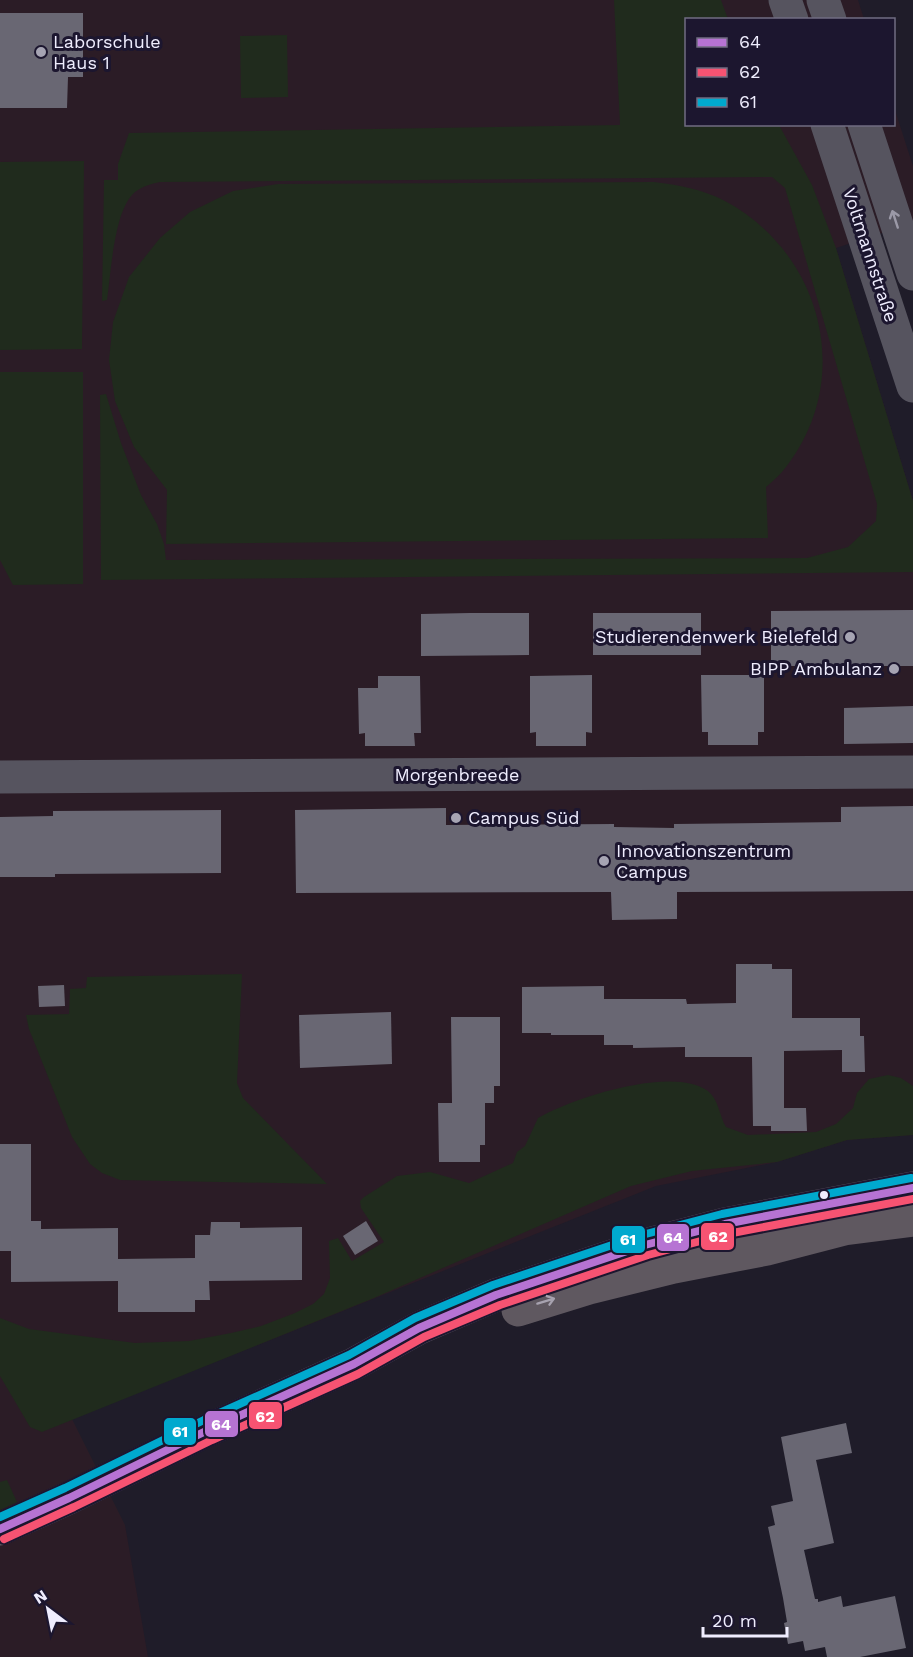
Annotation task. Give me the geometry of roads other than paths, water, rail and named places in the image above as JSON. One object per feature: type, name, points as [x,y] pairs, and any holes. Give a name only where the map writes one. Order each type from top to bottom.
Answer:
[{"type":"main road","points":[[0,1529],[208,1430],[354,1364],[419,1328],[485,1300],[611,1256],[725,1224],[913,1188]]},
{"type":"main road","points":[[354,1364],[589,1288],[844,1230],[913,1220]]},
{"type":"main road","points":[[767,1249],[836,1247],[913,1238]]},
{"type":"street","points":[[785,0],[791,18]]},
{"type":"street","points":[[824,0],[829,18]]},
{"type":"street","name":"Voltmannstraße","points":[[828,126],[913,386]]},
{"type":"street","name":"Voltmannstraße","points":[[865,126],[913,274]]},
{"type":"street","name":"Morgenbreede","points":[[0,777],[913,772]]},
{"type":"place","name":"Laborschule Haus 1","points":[[41,52]]},
{"type":"place","name":"Studierendenwerk Bielefeld","points":[[850,637]]},
{"type":"place","name":"BIPP Ambulanz","points":[[894,669]]},
{"type":"place","name":"Campus Süd","points":[[456,818]]},
{"type":"place","name":"Innovationszentrum Campus","points":[[604,861]]}]
